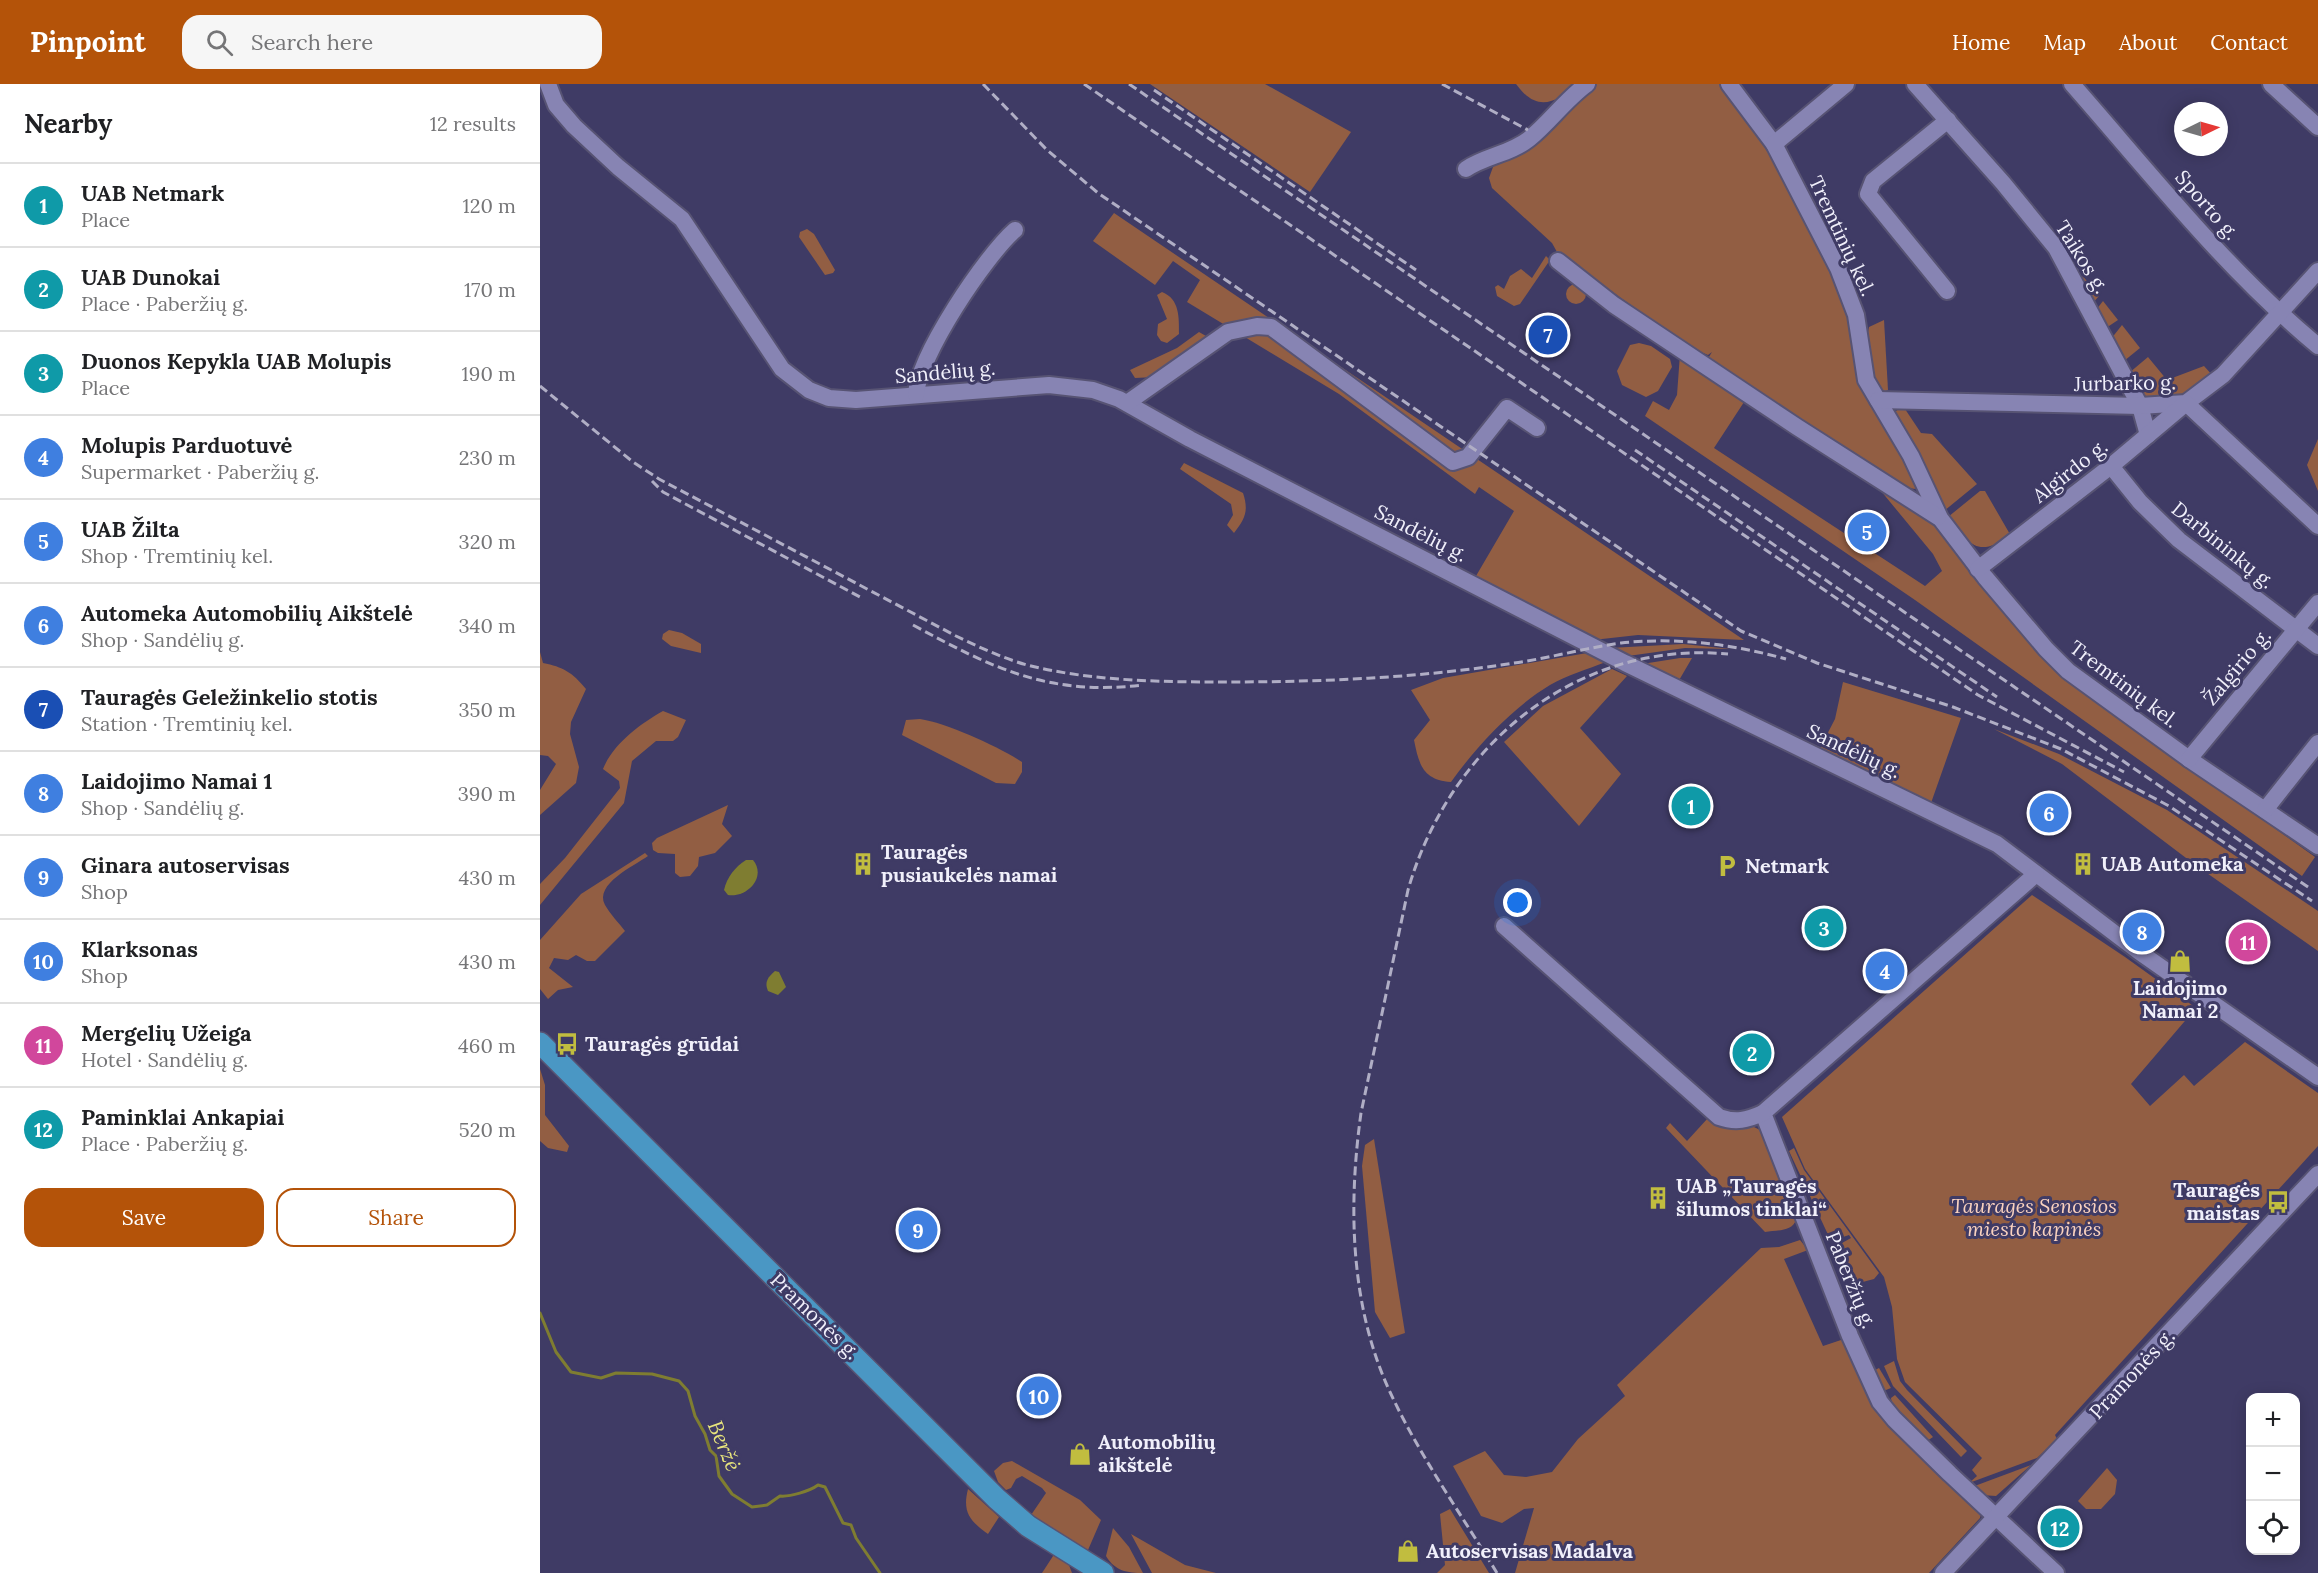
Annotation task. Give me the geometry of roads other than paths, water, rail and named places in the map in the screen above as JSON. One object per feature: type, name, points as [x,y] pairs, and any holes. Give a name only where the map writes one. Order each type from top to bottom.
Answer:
[{"type":"main road","name":"Pramonės g.","points":[[540,1043],[997,1499],[1028,1526],[1091,1570]]},
{"type":"street","name":"Sandėlių g.","points":[[548,84],[556,105],[574,126],[618,167],[682,219],[762,341],[792,379],[829,399],[856,400],[1049,385],[1094,390],[1127,404],[1190,439],[1634,668],[1953,820],[1997,844],[2138,951],[2318,1077]]},
{"type":"street","points":[[1466,169],[1475,163],[1508,152],[1528,140],[1587,84]]},
{"type":"street","name":"Tremtinių kel.","points":[[1729,84],[1774,144],[1849,294],[1856,315],[1866,380],[1923,482],[1940,518],[1978,569],[2031,632],[2068,670],[2189,759],[2318,846]]},
{"type":"street","points":[[1774,144],[1846,84]]},
{"type":"street","name":"Taikos g.","points":[[1915,84],[2056,248],[2140,406],[2148,435]]},
{"type":"street","name":"Sporto g.","points":[[2072,84],[2239,274],[2280,315],[2318,346]]},
{"type":"street","points":[[2271,84],[2318,127]]},
{"type":"street","points":[[1947,291],[1868,194],[1873,181],[1948,120]]},
{"type":"street","points":[[916,394],[920,375],[960,302],[990,258],[1015,230]]},
{"type":"street","name":"Tremtinių kel.","points":[[1558,261],[1614,304],[1797,427],[1940,518]]},
{"type":"street","name":"Jurbarko g.","points":[[1878,400],[2140,406],[2186,403],[2223,375],[2318,272]]},
{"type":"street","points":[[1127,404],[1228,332],[1257,326],[1271,327],[1453,462],[1467,457],[1507,408],[1537,428]]},
{"type":"street","points":[[2186,403],[2318,526]]},
{"type":"street","name":"Algirdo g.","points":[[1978,569],[2110,466],[2186,403]]},
{"type":"street","name":"Darbininkų g.","points":[[2110,466],[2140,502],[2179,540],[2318,646]]},
{"type":"street","points":[[1907,497],[1919,495],[1923,482]]},
{"type":"street","name":"Žalgirio g.","points":[[2189,759],[2318,603]]},
{"type":"street","points":[[2265,810],[2318,743]]},
{"type":"street","points":[[1504,926],[1719,1117],[1730,1121],[1746,1120],[1763,1113],[2036,874]]},
{"type":"street","name":"Paberžių g.","points":[[1763,1113],[1872,1388],[1894,1419],[2056,1573]]},
{"type":"street","name":"Pramonės g.","points":[[1943,1573],[2318,1174]]},
{"type":"waterway","name":"Beržė","points":[[540,1313],[556,1352],[571,1372],[601,1378],[616,1373],[652,1374],[679,1381],[688,1391],[695,1416],[705,1434],[710,1450],[716,1456],[719,1476],[732,1494],[752,1507],[767,1505],[780,1496],[800,1493],[818,1485],[825,1487],[843,1523],[851,1525],[856,1538],[880,1573]]},
{"type":"railway","points":[[983,84],[1047,150],[1098,193],[1741,631],[1817,663],[1953,707],[2061,749],[2169,806],[2312,901]]},
{"type":"railway","points":[[1084,84],[1978,695],[2124,772]]},
{"type":"railway","points":[[1129,84],[2311,889]]},
{"type":"railway","points":[[1442,84],[1528,130]]},
{"type":"railway","points":[[1154,90],[1416,270]]},
{"type":"railway","points":[[540,386],[633,462],[659,479],[956,636],[1027,665],[1075,674],[1150,681],[1334,680],[1406,676],[1478,668],[1642,641],[1704,643],[1745,649],[1786,659]]},
{"type":"railway","points":[[1635,450],[1997,697]]},
{"type":"railway","points":[[652,481],[663,492],[862,598]]},
{"type":"railway","points":[[913,625],[970,654],[1023,676],[1079,686],[1143,685]]},
{"type":"railway","points":[[1497,1573],[1401,1415],[1377,1359],[1360,1290],[1356,1255],[1354,1184],[1361,1113],[1408,890],[1427,838],[1454,791],[1487,749],[1526,713],[1570,685],[1619,665],[1672,654],[1728,654]]},
{"type":"place","name":"Tauragės Geležinkelio stotis","points":[[1548,335]]},
{"type":"place","name":"UAB Žilta","points":[[1867,532]]},
{"type":"place","name":"UAB Netmark","points":[[1691,806]]},
{"type":"place","name":"Automeka Automobilių Aikštelė","points":[[2049,813]]},
{"type":"place","name":"Tauragės pusiaukelės namai","points":[[863,864]]},
{"type":"place","name":"UAB Automeka","points":[[2083,864]]},
{"type":"place","name":"Netmark","points":[[1727,866]]},
{"type":"place","name":"Duonos Kepykla UAB Molupis","points":[[1824,928]]},
{"type":"place","name":"Laidojimo Namai 1","points":[[2142,932]]},
{"type":"place","name":"Mergelių Užeiga","points":[[2248,942]]},
{"type":"place","name":"Laidojimo Namai 2","points":[[2180,961]]},
{"type":"place","name":"Molupis Parduotuvė","points":[[1885,971]]},
{"type":"place","name":"Tauragės grūdai","points":[[567,1044]]},
{"type":"place","name":"UAB Dunokai","points":[[1752,1053]]},
{"type":"place","name":"UAB „Tauragės šilumos tinklai“","points":[[1658,1198]]},
{"type":"place","name":"Tauragės maistas","points":[[2278,1202]]},
{"type":"place","name":"Ginara autoservisas","points":[[918,1230]]},
{"type":"place","name":"Klarksonas","points":[[1039,1396]]},
{"type":"place","name":"Automobilių aikštelė","points":[[1080,1454]]},
{"type":"place","name":"Paminklai Ankapiai","points":[[2060,1528]]},
{"type":"place","name":"Autoservisas Madalva","points":[[1408,1551]]},
{"type":"park label","name":"Tauragės Senosios miesto kapinės","points":[[2034,1218]]}]
